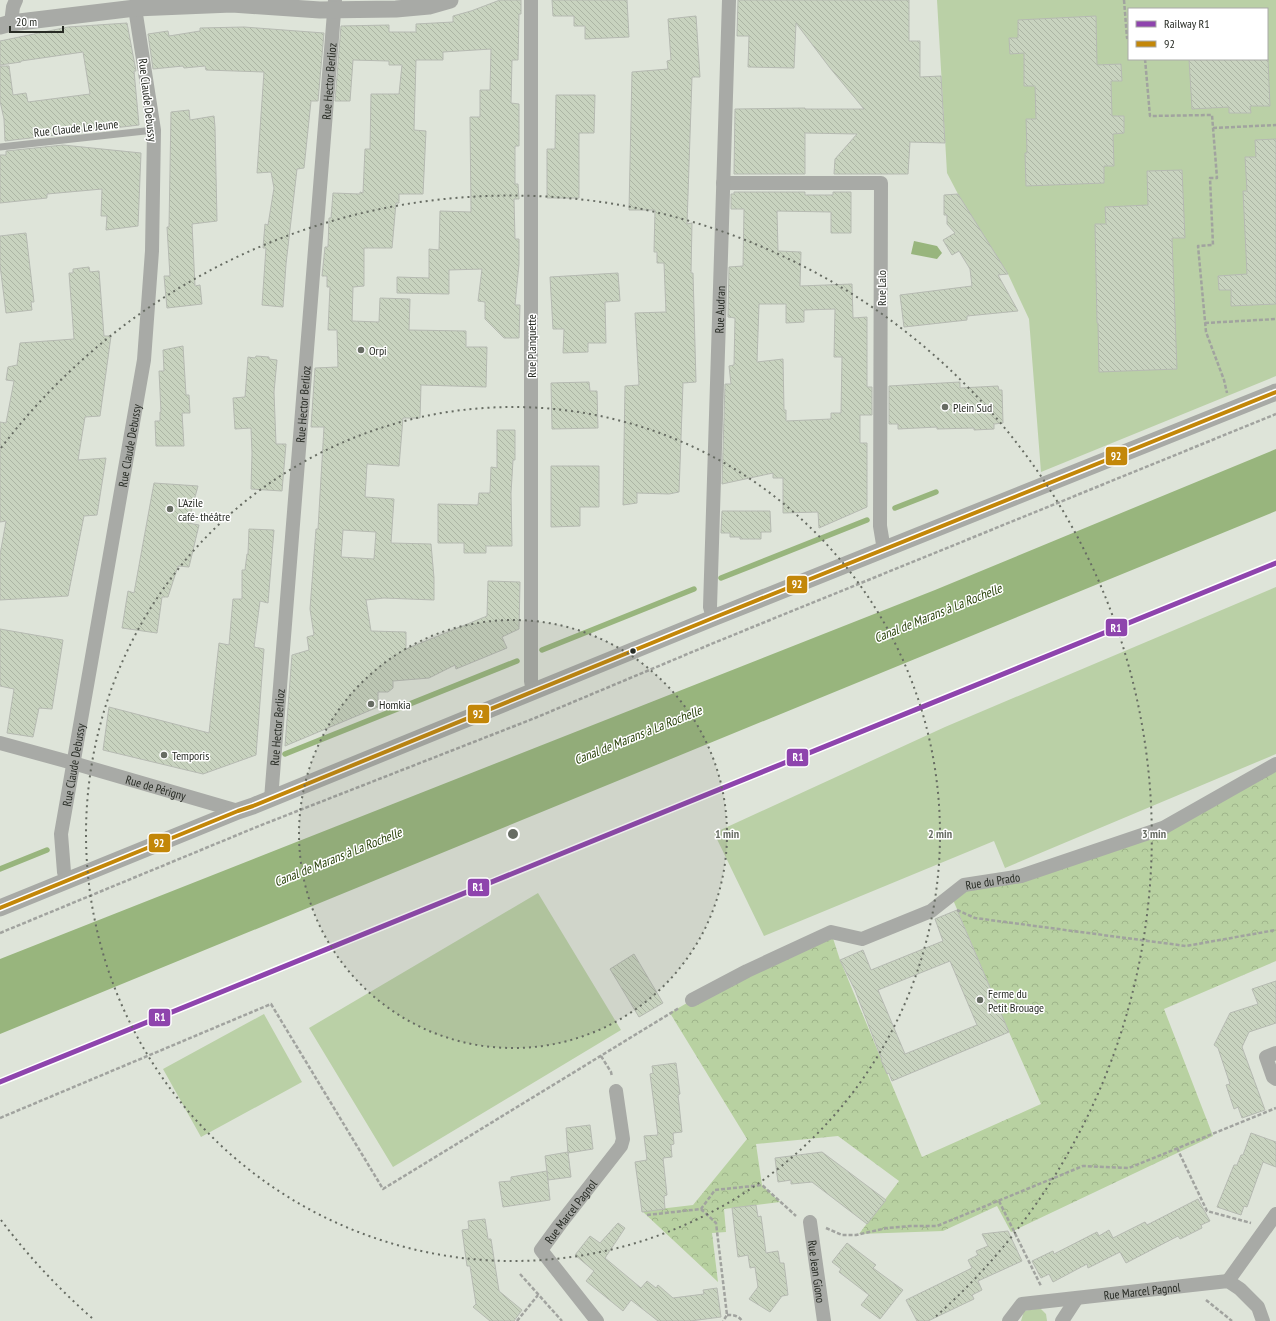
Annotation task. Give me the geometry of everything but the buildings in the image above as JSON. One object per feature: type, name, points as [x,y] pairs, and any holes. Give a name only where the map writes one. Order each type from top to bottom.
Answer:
[{"type":"street","points":[[16,0],[6,24],[136,8],[232,4],[334,5],[396,9],[429,6],[450,0]]},
{"type":"street","name":"Rue Planquette","points":[[531,0],[531,681],[533,692]]},
{"type":"street","name":"Rue Audran","points":[[713,618],[710,607],[729,0]]},
{"type":"street","name":"Rue Hector Berlioz","points":[[271,798],[334,5]]},
{"type":"street","name":"Rue Claude Debussy","points":[[68,880],[64,872],[61,834],[144,360],[152,252],[154,130],[136,8]]},
{"type":"street","name":"Rue Lalo","points":[[723,183],[881,183],[880,526],[884,550]]},
{"type":"street","points":[[0,908],[713,618],[1276,392]]},
{"type":"street","name":"Rue de Périgny","points":[[0,743],[238,811]]},
{"type":"street","name":"Rue du Prado","points":[[692,1000],[747,971],[831,932],[862,938],[931,911],[964,885],[1021,876],[1163,828],[1276,764]]},
{"type":"street","points":[[1276,1053],[1266,1057],[1276,1079]]},
{"type":"street","name":"Rue Marcel Pagnol","points":[[597,1321],[541,1250],[621,1146],[623,1138],[616,1091]]},
{"type":"street","points":[[1263,1321],[1258,1307],[1240,1289],[1228,1282],[1276,1214]]},
{"type":"street","name":"Rue Jean Giono","points":[[810,1222],[824,1321]]},
{"type":"street","name":"Rue Marcel Pagnol","points":[[1009,1321],[1022,1304],[1228,1282]]},
{"type":"street","points":[[1062,1321],[1077,1298]]},
{"type":"lane","name":"Rue Claude Le Jeune","points":[[0,147],[154,130]]},
{"type":"path","points":[[1124,0],[1128,38]]},
{"type":"path","points":[[1145,60],[1150,116],[1212,115],[1217,178],[1210,178],[1213,245],[1198,246],[1206,332],[1224,380],[1231,410]]},
{"type":"path","points":[[1214,128],[1276,125]]},
{"type":"path","points":[[1205,323],[1276,320]]},
{"type":"path","points":[[0,933],[259,826],[535,718],[716,642],[1276,414]]},
{"type":"path","points":[[931,911],[957,910],[975,918],[1186,946],[1276,930]]},
{"type":"path","points":[[0,1118],[271,1004],[383,1189],[692,1000]]},
{"type":"path","points":[[601,1056],[611,1072],[616,1091]]},
{"type":"path","points":[[647,1215],[701,1209],[715,1190],[762,1185],[796,1216],[842,1235],[856,1235],[887,1228],[937,1226],[1083,1166],[1129,1168],[1276,1108]]},
{"type":"path","points":[[1177,1148],[1208,1211],[1267,1227]]},
{"type":"path","points":[[999,1200],[1035,1273]]},
{"type":"path","points":[[701,1209],[716,1223],[727,1315],[723,1321]]},
{"type":"path","points":[[520,1274],[562,1321]]},
{"type":"path","points":[[1190,1286],[1232,1321]]},
{"type":"path","points":[[517,1321],[538,1295]]},
{"type":"path","points":[[727,1315],[740,1317],[742,1321]]},
{"type":"shaded area","points":[[937,0],[1276,0],[1276,376],[1041,472],[1029,319],[1008,274],[958,194],[947,173]]},
{"type":"shaded area","points":[[1276,587],[1276,754],[1005,868],[994,841],[764,936],[714,833],[945,727]]},
{"type":"shaded area","points":[[538,893],[621,1030],[393,1167],[309,1028]]},
{"type":"shaded area","points":[[264,1014],[302,1082],[201,1137],[163,1069]]},
{"type":"shaded area","points":[[1040,1308],[1046,1314],[1047,1321],[1021,1321],[1024,1311]]},
{"type":"green space","points":[[1276,764],[1276,961],[1164,1009],[1213,1136],[1011,1232],[997,1206],[943,1231],[859,1234],[899,1181],[838,1136],[756,1144],[762,1185],[780,1202],[724,1209],[726,1232],[712,1233],[718,1282],[642,1211],[693,1205],[747,1139],[670,1013],[692,1000],[831,932],[840,960],[922,1157],[1041,1104],[951,895],[1021,876],[1163,828]]},
{"type":"water","points":[[914,241],[937,246],[942,253],[937,259],[911,254]]},
{"type":"water","name":"Canal de Marans à La Rochelle","points":[[1276,449],[1276,511],[0,1034],[0,959],[935,590]]},
{"type":"waterway","points":[[895,508],[936,492]]},
{"type":"waterway","points":[[721,578],[867,520]]},
{"type":"waterway","points":[[542,650],[694,589]]},
{"type":"waterway","points":[[285,754],[517,661]]},
{"type":"waterway","points":[[0,869],[47,850]]},
{"type":"rail line","name":"R1","points":[[0,1082],[1276,563]]},
{"type":"transit line","name":"92","points":[[0,908],[713,618],[1276,392]]},
{"type":"place","name":"Orpi","points":[[361,350]]},
{"type":"place","name":"Plein Sud","points":[[945,407]]},
{"type":"place","name":"L'Azile café- théâtre","points":[[170,509]]},
{"type":"place","name":"Homkia","points":[[371,704]]},
{"type":"place","name":"Temporis","points":[[164,755]]},
{"type":"place","name":"Ferme du Petit Brouage","points":[[980,1000]]}]
